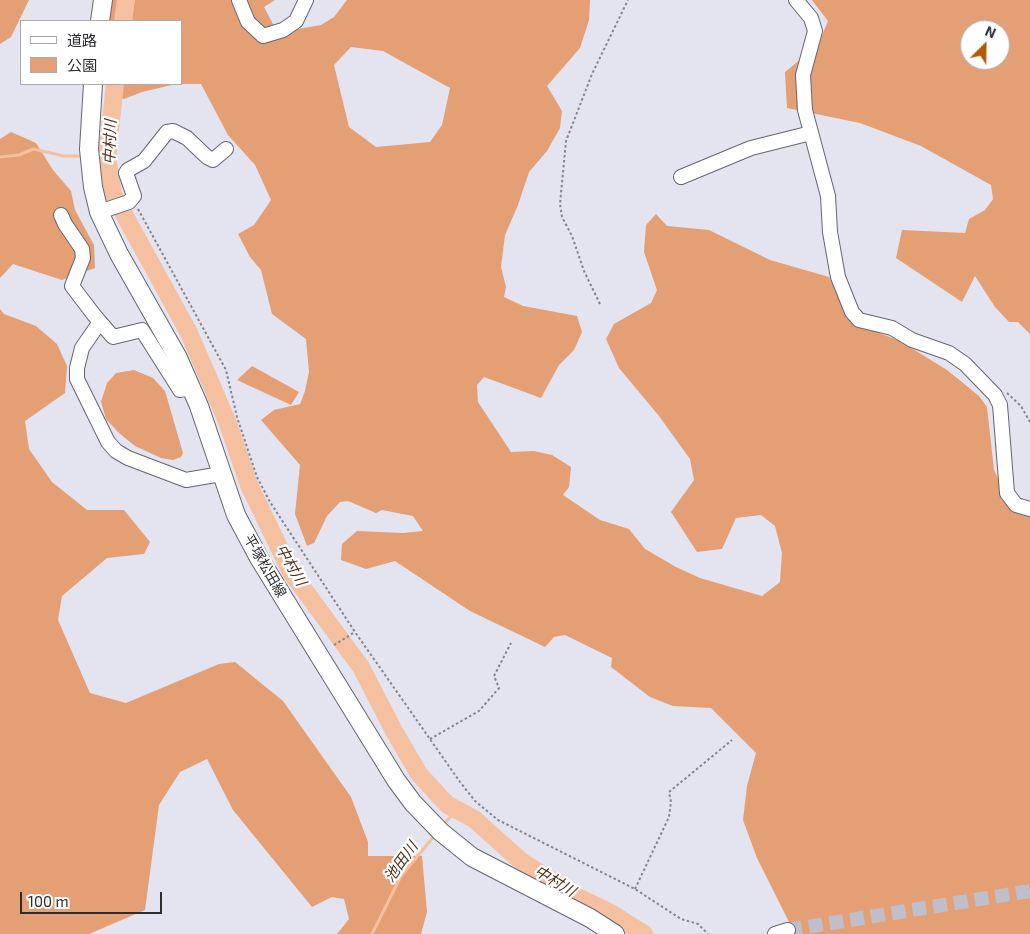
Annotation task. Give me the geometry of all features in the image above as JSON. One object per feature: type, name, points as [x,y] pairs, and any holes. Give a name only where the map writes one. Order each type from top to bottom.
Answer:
[{"type":"main road","points":[[100,20],[103,0]]},
{"type":"main road","name":"平塚松田線","points":[[93,85],[90,162],[103,210],[119,254],[165,334],[191,388],[236,515],[259,558],[413,803],[441,832],[472,857],[615,934]]},
{"type":"street","points":[[239,0],[248,22],[263,36],[283,30],[296,21],[306,0]]},
{"type":"street","points":[[796,0],[811,18],[815,31],[802,75],[805,110],[828,196],[830,232],[838,277],[852,312],[859,320],[892,328],[912,340],[949,353],[965,364],[996,395],[1000,405],[1007,493],[1016,505],[1030,509]]},
{"type":"street","points":[[103,210],[129,202],[134,196],[126,173],[128,170],[139,166],[167,132],[173,132],[187,138],[207,157],[213,160],[226,149]]},
{"type":"street","points":[[681,178],[751,148],[811,133]]},
{"type":"street","points":[[61,215],[82,249],[83,258],[72,286],[113,337],[142,330],[180,390],[191,388]]},
{"type":"street","points":[[100,322],[82,348],[76,368],[77,379],[108,442],[116,452],[186,480],[222,474]]},
{"type":"path","points":[[600,304],[584,271],[572,236],[562,217],[560,204],[566,141],[592,74],[628,0]]},
{"type":"path","points":[[129,202],[136,205],[226,370],[237,417],[257,477],[270,502],[355,632],[476,801],[498,820],[635,889],[681,919],[698,924],[708,934]]},
{"type":"path","points":[[334,645],[355,632]]},
{"type":"path","points":[[430,739],[479,711],[499,688],[494,676],[511,643]]},
{"type":"path","points":[[635,889],[669,817],[671,802],[669,792],[675,784],[732,740]]},
{"type":"green space","points":[[0,0],[29,0],[11,37],[0,44]]},
{"type":"green space","points":[[111,0],[275,0],[264,7],[274,26],[298,29],[321,25],[334,17],[347,0],[590,0],[589,20],[580,48],[547,86],[562,111],[560,128],[547,151],[529,172],[505,235],[501,267],[506,287],[504,297],[523,306],[577,316],[582,332],[574,350],[559,365],[541,398],[484,377],[477,385],[478,402],[511,452],[534,451],[552,455],[571,467],[569,487],[563,495],[600,520],[629,529],[645,549],[700,578],[762,596],[780,582],[782,553],[775,526],[761,515],[736,518],[722,549],[697,552],[671,512],[694,480],[690,459],[659,416],[619,368],[606,339],[614,324],[651,303],[657,290],[644,252],[646,225],[656,214],[667,226],[709,230],[770,260],[829,277],[853,323],[900,341],[947,370],[979,396],[987,407],[994,470],[1012,508],[1030,517],[1030,934],[795,934],[757,858],[743,820],[747,786],[756,753],[711,708],[673,706],[650,697],[611,667],[612,658],[565,635],[554,637],[545,647],[470,611],[395,561],[366,569],[341,560],[342,544],[357,531],[403,533],[423,531],[413,516],[382,510],[376,513],[348,501],[340,502],[327,516],[314,543],[307,546],[295,514],[300,465],[261,420],[274,410],[300,404],[309,372],[306,339],[272,314],[261,270],[250,257],[238,234],[254,225],[271,200],[255,165],[228,135],[201,84],[182,84],[182,20],[109,20]],"holes":[[[351,47],[383,51],[450,88],[442,125],[430,142],[376,147],[349,127],[334,65]]]},
{"type":"green space","points":[[812,0],[1030,0],[1030,334],[1018,322],[1009,322],[995,307],[975,276],[962,302],[896,258],[902,230],[965,233],[969,219],[985,210],[993,199],[991,185],[921,146],[860,123],[787,108],[785,72],[818,45],[828,21]]},
{"type":"green space","points":[[106,85],[172,85],[142,92],[124,99],[106,93]]},
{"type":"green space","points":[[11,132],[36,143],[53,170],[71,191],[75,210],[94,245],[95,268],[62,280],[13,264],[0,278],[0,139]]},
{"type":"green space","points":[[0,309],[4,314],[36,326],[57,344],[67,366],[65,393],[25,421],[29,449],[52,482],[87,510],[124,510],[150,542],[144,554],[107,558],[62,596],[58,620],[90,693],[126,703],[219,664],[235,662],[283,701],[351,797],[368,842],[368,856],[422,856],[427,912],[421,934],[337,934],[349,919],[344,899],[332,897],[312,907],[233,810],[207,759],[180,772],[159,805],[145,910],[89,934],[0,934]]},
{"type":"green space","points":[[252,366],[299,392],[291,405],[237,380]]},
{"type":"green space","points":[[134,370],[153,378],[165,391],[183,453],[181,457],[173,460],[161,458],[135,446],[106,419],[101,402],[107,383],[116,373]]},
{"type":"waterway","name":"中村川","points":[[123,20],[126,0]]},
{"type":"waterway","name":"中村川","points":[[115,85],[107,157],[113,194],[189,333],[227,421],[249,485],[291,572],[361,667],[419,774],[440,797],[448,805],[474,819],[521,861],[576,896],[611,913],[644,934]]},
{"type":"waterway","points":[[0,157],[19,155],[33,149],[64,156],[85,156]]},
{"type":"waterway","points":[[96,156],[107,157]]},
{"type":"waterway","name":"池田川","points":[[443,825],[457,810]]},
{"type":"waterway","name":"池田川","points":[[372,934],[401,876],[436,834]]},
{"type":"tunnel","points":[[788,930],[1030,891]]}]
